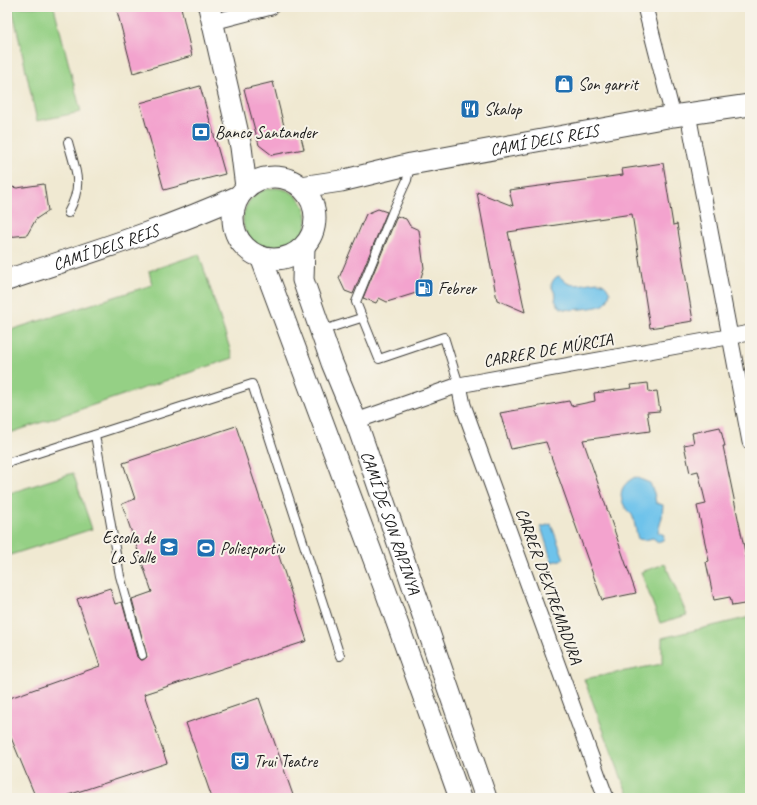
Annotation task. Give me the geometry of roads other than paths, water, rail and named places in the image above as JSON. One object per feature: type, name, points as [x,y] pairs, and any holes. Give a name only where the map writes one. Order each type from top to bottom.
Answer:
[{"type":"street","points":[[242,192],[241,147],[211,14],[271,7]]},
{"type":"street","points":[[645,7],[681,115],[730,338],[750,442]]},
{"type":"street","name":"CAMÍ DELS REIS","points":[[301,186],[341,181],[410,164],[681,115],[750,105]]},
{"type":"street","points":[[241,147],[275,176]]},
{"type":"street","points":[[275,176],[289,179],[301,186],[308,194],[316,214],[315,226],[311,237],[304,247],[295,254],[284,258],[273,259],[261,257],[251,252],[242,244],[236,234],[233,221],[234,207],[242,192],[255,181],[265,177],[275,176]]},
{"type":"street","points":[[316,214],[341,181]]},
{"type":"street","name":"CAMÍ DELS REIS","points":[[7,280],[131,239],[203,212],[242,192]]},
{"type":"street","points":[[203,212],[236,234]]},
{"type":"street","name":"CAMÍ DE SON RAPINYA","points":[[304,247],[303,280],[332,363],[356,421],[486,798]]},
{"type":"street","name":"CAMÍ DE SON RAPINYA","points":[[261,257],[382,581],[460,798]]},
{"type":"street","name":"CARRER DE MÚRCIA","points":[[356,421],[459,385],[730,338],[750,333]]},
{"type":"street","name":"CARRER D'EXTREMADURA","points":[[459,385],[463,405],[606,798]]},
{"type":"lane","points":[[68,142],[77,176],[78,187],[76,197],[68,213]]},
{"type":"lane","points":[[410,164],[407,180],[356,302],[361,318],[379,359],[444,337],[459,385]]},
{"type":"lane","points":[[320,331],[361,318]]},
{"type":"lane","points":[[7,463],[252,384],[340,656]]},
{"type":"lane","points":[[94,435],[120,576],[142,655]]},
{"type":"water","points":[[559,276],[567,283],[572,285],[601,282],[610,292],[607,301],[605,304],[592,308],[567,310],[561,308],[555,300],[556,296],[551,285],[555,278]]},
{"type":"water","points":[[635,477],[650,483],[656,503],[663,505],[662,517],[658,532],[664,535],[663,540],[658,542],[653,538],[645,540],[638,539],[632,514],[627,511],[622,500],[621,496],[623,487]]},
{"type":"water","points":[[551,524],[564,559],[552,562],[541,527]]},
{"type":"place","name":"Son garrit","points":[[564,84]]},
{"type":"place","name":"Skalop","points":[[470,109]]},
{"type":"place","name":"Banco Santander","points":[[201,132]]},
{"type":"place","name":"Febrer","points":[[424,288]]},
{"type":"place","name":"Escola de La Salle","points":[[169,547]]},
{"type":"place","name":"Poliesportiu","points":[[206,548]]},
{"type":"place","name":"Trui Teatre","points":[[240,761]]}]
